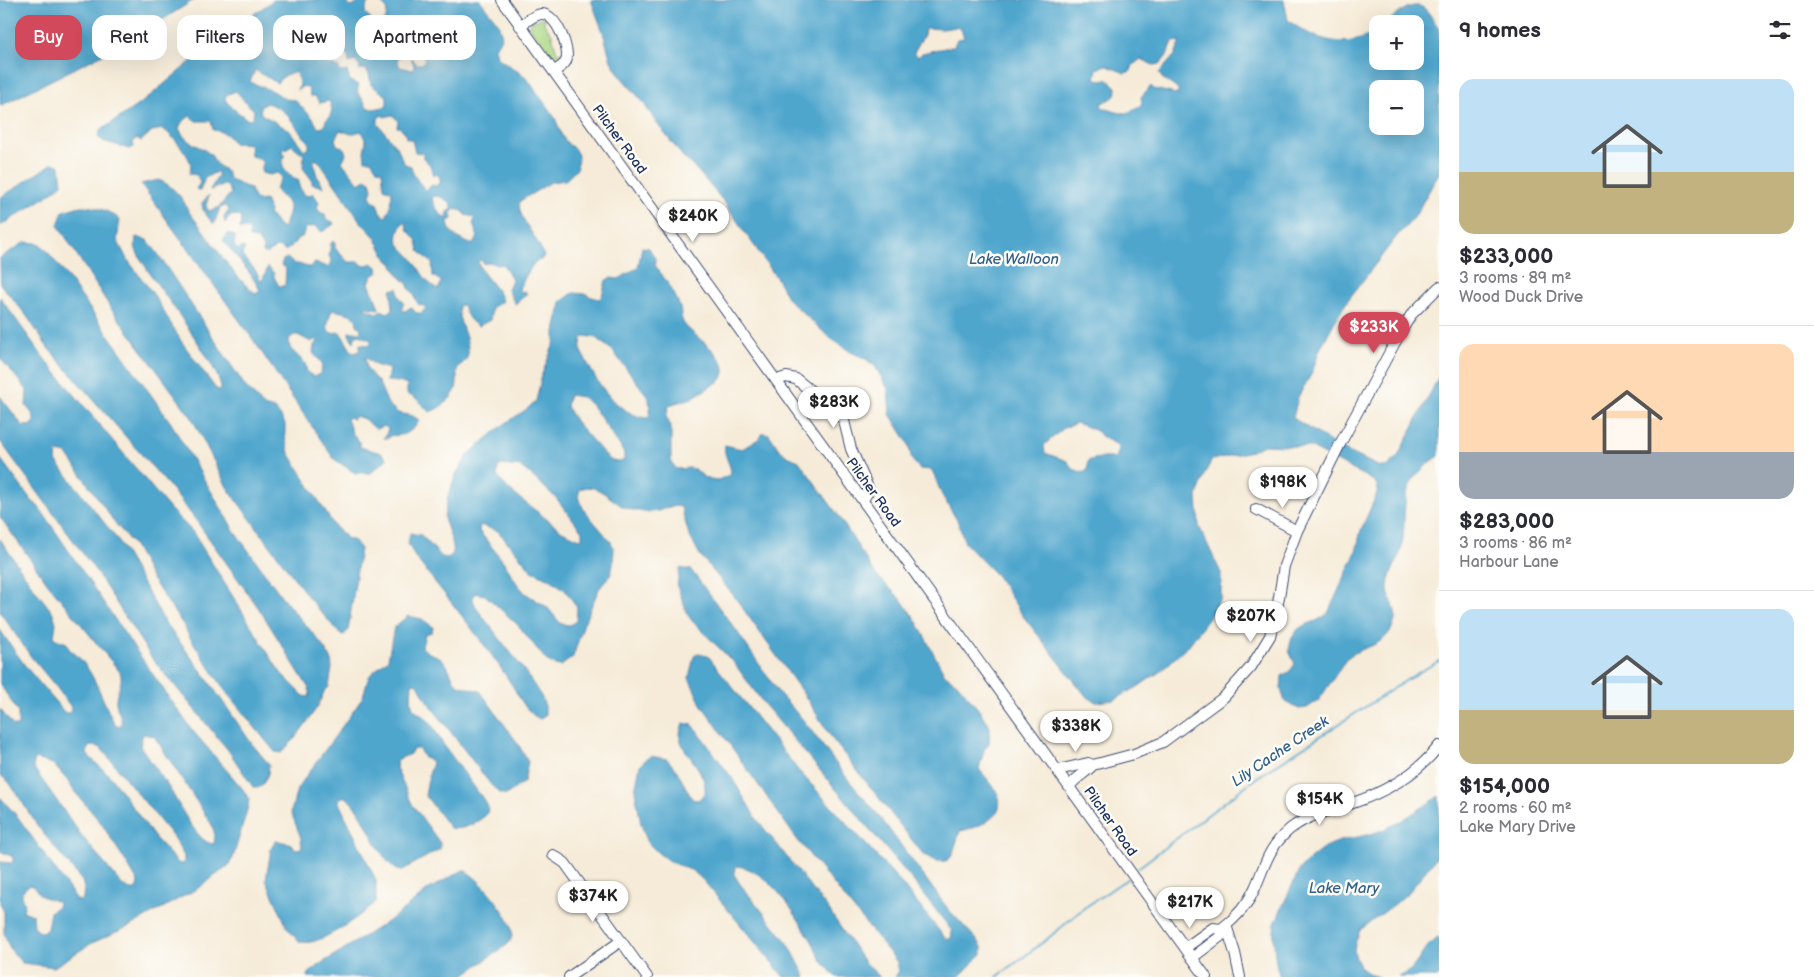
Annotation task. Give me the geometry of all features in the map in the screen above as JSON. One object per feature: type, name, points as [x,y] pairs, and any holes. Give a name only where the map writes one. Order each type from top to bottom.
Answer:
[{"type":"street","name":"Pilcher Road","points":[[502,0],[1206,977]]},
{"type":"street","points":[[520,26],[541,14],[548,15],[556,23],[566,49],[567,59],[566,62],[554,71]]},
{"type":"street","points":[[1058,770],[1134,754],[1163,742],[1224,697],[1251,667],[1270,636],[1284,566],[1297,530],[1398,335],[1411,315],[1439,287]]},
{"type":"street","points":[[777,380],[786,377],[796,379],[838,413],[844,421],[851,449],[869,490],[863,500]]},
{"type":"street","points":[[1256,509],[1297,530]]},
{"type":"street","points":[[1192,958],[1220,936],[1224,927],[1245,906],[1255,889],[1265,860],[1276,843],[1290,829],[1306,818],[1374,795],[1393,785],[1415,769],[1439,746]]},
{"type":"street","points":[[1070,786],[1076,778],[1089,770],[1093,764]]},
{"type":"street","points":[[553,855],[565,863],[647,977]]},
{"type":"street","points":[[1185,948],[1213,928],[1224,927]]},
{"type":"street","points":[[1224,927],[1235,953],[1240,977]]},
{"type":"street","points":[[1204,935],[1210,944]]},
{"type":"street","points":[[569,977],[621,941]]},
{"type":"green space","points":[[545,17],[544,24],[551,32],[557,53],[564,52],[563,58],[558,63],[555,63],[529,27],[531,22]]},
{"type":"water","points":[[0,0],[194,0],[167,17],[167,15],[92,15],[92,60],[0,106]]},
{"type":"water","points":[[274,0],[346,0],[348,5],[352,7],[358,3],[357,0],[480,0],[498,23],[502,36],[495,48],[497,57],[526,77],[555,118],[562,136],[578,155],[577,169],[566,180],[551,182],[520,201],[519,207],[524,221],[544,256],[541,260],[536,261],[519,288],[521,292],[525,291],[527,294],[515,304],[508,290],[512,279],[503,264],[497,265],[490,262],[484,264],[481,260],[478,261],[482,271],[497,290],[502,301],[492,308],[490,320],[479,326],[470,320],[463,305],[459,305],[459,317],[467,342],[468,354],[466,360],[458,369],[456,387],[448,401],[439,408],[429,412],[417,399],[407,394],[407,385],[387,381],[389,369],[375,365],[365,357],[367,369],[379,383],[388,404],[398,413],[413,416],[419,420],[415,427],[408,432],[383,438],[388,428],[383,426],[376,429],[364,419],[356,416],[352,419],[349,417],[347,419],[352,433],[360,442],[360,447],[381,453],[387,459],[371,473],[355,473],[334,459],[252,338],[141,184],[158,180],[174,190],[229,266],[255,293],[260,290],[251,275],[223,240],[228,233],[235,236],[234,245],[238,250],[242,247],[245,248],[242,254],[262,281],[268,267],[274,273],[279,286],[285,286],[286,268],[281,265],[283,260],[287,258],[294,264],[310,267],[315,263],[328,267],[332,261],[329,256],[333,241],[335,248],[348,262],[359,262],[364,266],[372,263],[377,267],[379,272],[372,276],[369,283],[379,309],[364,307],[365,309],[378,313],[381,310],[388,313],[393,309],[391,290],[398,288],[398,295],[404,303],[401,310],[405,311],[411,307],[416,313],[421,313],[426,309],[418,304],[407,283],[399,276],[392,263],[387,260],[375,237],[360,221],[318,160],[313,161],[317,176],[324,187],[312,184],[312,180],[303,168],[304,155],[292,145],[282,151],[285,154],[283,168],[299,181],[299,187],[305,195],[309,196],[313,193],[319,202],[317,208],[321,213],[325,214],[326,219],[334,224],[322,232],[315,226],[306,228],[302,237],[298,238],[285,251],[276,247],[269,253],[263,253],[263,248],[258,239],[249,238],[250,231],[245,228],[240,230],[241,219],[237,215],[229,216],[225,223],[224,217],[229,210],[226,206],[220,208],[214,224],[208,217],[202,203],[209,195],[206,206],[208,210],[212,211],[219,207],[231,193],[226,184],[210,190],[218,176],[218,171],[205,178],[200,191],[196,189],[200,183],[197,175],[189,174],[190,161],[176,140],[163,129],[152,131],[141,141],[137,138],[133,142],[134,147],[129,149],[103,141],[98,137],[100,131],[145,100],[193,60],[263,60],[263,15],[252,15]],"holes":[[[273,15],[345,15],[345,54],[348,57],[349,63],[355,61],[360,67],[359,69],[365,69],[369,74],[371,85],[387,96],[387,106],[374,109],[367,107],[358,93],[359,85],[350,80],[347,71],[341,72],[338,67],[316,60],[273,60]],[[255,70],[277,83],[285,76],[296,72],[300,85],[297,90],[304,86],[309,89],[310,96],[315,96],[320,103],[329,101],[331,113],[324,127],[318,128],[313,118],[295,100],[285,99],[275,92],[250,82]],[[236,91],[254,110],[253,117],[248,120],[232,108],[225,99],[226,95]],[[266,103],[281,110],[309,142],[309,149],[304,150],[289,130],[261,114],[260,107]],[[382,115],[384,117],[393,115],[398,121],[397,127],[405,132],[406,138],[412,140],[415,152],[423,153],[423,158],[430,165],[433,175],[437,174],[440,178],[440,184],[432,185],[426,190],[416,178],[411,166],[404,162],[399,151],[378,124],[378,118]],[[190,116],[196,121],[211,121],[213,130],[225,134],[234,144],[250,144],[251,156],[263,163],[262,173],[269,175],[277,173],[282,177],[275,189],[289,205],[284,227],[281,228],[268,214],[270,211],[265,200],[258,201],[253,196],[251,189],[230,180],[226,172],[210,154],[188,141],[179,128],[182,122]],[[340,130],[351,134],[361,131],[366,141],[365,160],[371,160],[377,169],[382,171],[384,188],[392,191],[390,208],[386,217],[380,213],[377,203],[370,196],[372,189],[370,181],[366,179],[359,183],[342,162],[346,154],[344,148],[337,145],[335,139]],[[434,196],[437,196],[448,201],[453,209],[447,212],[448,217],[446,218],[439,212],[432,199]],[[455,209],[463,211],[465,215],[474,217],[473,224],[478,237],[474,244],[452,233],[448,221],[452,219],[451,213]],[[402,223],[406,223],[407,229],[417,241],[419,251],[432,263],[433,276],[441,281],[439,289],[427,280],[399,244],[398,237]],[[334,310],[350,314],[356,319],[357,325],[361,329],[360,332],[349,332],[354,342],[355,337],[359,335],[371,340],[371,342],[368,345],[360,344],[360,350],[355,353],[351,350],[340,332],[330,333],[327,326],[331,312]],[[294,335],[298,335],[311,342],[316,339],[318,341],[314,345],[313,353],[322,363],[321,373],[314,377],[307,372],[305,363],[290,348],[289,339]]]},
{"type":"water","name":"Lake Walloon","points":[[591,0],[1284,0],[1288,20],[1320,38],[1343,42],[1355,41],[1369,35],[1369,70],[1424,70],[1424,15],[1396,15],[1409,7],[1419,6],[1424,8],[1439,28],[1439,173],[1414,218],[1397,236],[1348,300],[1335,321],[1320,349],[1312,373],[1298,397],[1293,418],[1340,448],[1380,467],[1387,467],[1397,458],[1439,376],[1439,456],[1418,474],[1410,485],[1406,497],[1401,550],[1388,586],[1395,617],[1387,636],[1376,644],[1347,658],[1319,700],[1307,708],[1299,709],[1285,702],[1281,689],[1282,676],[1290,671],[1295,664],[1289,651],[1291,641],[1299,629],[1328,613],[1356,552],[1361,530],[1378,491],[1374,481],[1310,447],[1264,445],[1251,451],[1212,460],[1197,496],[1199,526],[1221,573],[1221,598],[1206,622],[1188,646],[1161,671],[1136,688],[1114,700],[1096,702],[1086,696],[1023,616],[997,576],[965,543],[958,522],[942,495],[932,470],[920,469],[912,460],[908,443],[890,414],[888,389],[875,366],[830,338],[788,299],[778,280],[724,202],[697,170],[684,158],[655,121],[643,102],[621,77],[611,61]],"holes":[[[956,27],[961,29],[964,38],[957,39],[954,46],[922,53],[918,57],[914,52],[924,35],[925,28],[943,29]],[[1180,41],[1175,55],[1159,73],[1162,78],[1179,90],[1176,94],[1154,89],[1151,86],[1141,97],[1142,103],[1133,111],[1123,113],[1102,107],[1101,104],[1114,97],[1116,87],[1107,79],[1099,80],[1095,78],[1097,69],[1105,65],[1125,73],[1131,71],[1133,65],[1141,59],[1153,65],[1160,64],[1166,57],[1173,42]],[[1076,423],[1095,430],[1104,438],[1116,444],[1118,447],[1117,456],[1115,458],[1098,458],[1088,461],[1088,470],[1081,472],[1073,469],[1067,461],[1045,453],[1044,445],[1064,428]]]},
{"type":"water","points":[[53,163],[60,166],[62,184],[46,197],[0,226],[0,198]]},
{"type":"water","points":[[80,206],[102,209],[120,220],[117,240],[127,259],[154,295],[181,341],[216,389],[221,390],[213,367],[140,257],[135,247],[136,237],[147,240],[156,251],[245,386],[264,406],[274,409],[280,415],[285,424],[285,437],[289,453],[333,524],[346,538],[355,541],[360,549],[348,631],[344,635],[340,634],[309,598],[227,487],[192,418],[110,307],[58,225],[63,211]]},
{"type":"water","points":[[25,242],[36,243],[44,247],[66,275],[171,423],[235,532],[285,601],[317,638],[331,658],[332,668],[329,687],[324,692],[318,706],[292,742],[281,753],[275,752],[226,692],[150,576],[135,547],[115,523],[67,454],[57,452],[56,461],[117,539],[166,624],[269,765],[268,774],[263,784],[258,788],[253,787],[228,750],[151,657],[95,570],[0,441],[0,396],[22,425],[30,426],[34,423],[34,418],[26,406],[27,390],[0,358],[0,297],[43,357],[169,508],[192,531],[281,673],[304,696],[309,697],[308,687],[260,610],[195,519],[169,486],[48,348],[26,315],[1,285],[0,258]]},
{"type":"water","points":[[642,247],[649,248],[655,258],[655,265],[676,297],[682,320],[717,355],[724,371],[721,380],[692,398],[669,405],[666,417],[671,426],[671,461],[676,469],[695,469],[705,478],[718,480],[731,474],[725,453],[725,445],[742,449],[760,438],[763,433],[769,434],[778,448],[787,456],[799,461],[838,515],[876,575],[900,598],[916,620],[945,675],[957,683],[980,711],[990,728],[989,743],[984,750],[979,769],[992,784],[1000,803],[998,809],[989,820],[960,831],[952,856],[946,861],[935,861],[923,854],[833,740],[807,699],[734,596],[700,555],[689,535],[681,507],[645,512],[625,508],[597,489],[586,487],[580,489],[578,497],[584,510],[611,542],[614,549],[613,564],[611,574],[599,589],[584,623],[573,657],[561,666],[546,660],[518,625],[485,595],[474,593],[473,600],[477,609],[524,670],[541,696],[545,706],[545,715],[541,719],[532,714],[524,705],[489,652],[415,557],[408,544],[410,533],[421,535],[442,557],[448,558],[453,554],[453,545],[444,518],[448,496],[456,474],[470,453],[503,425],[536,401],[542,374],[555,341],[561,302],[573,293],[587,294],[599,299],[602,296],[606,280],[611,278],[619,279],[638,267]],"holes":[[[585,336],[596,338],[612,350],[649,398],[650,415],[646,418],[626,411],[602,388],[582,354],[582,338]],[[569,395],[582,397],[591,404],[622,449],[624,460],[620,462],[612,461],[608,458],[576,422],[566,406]],[[502,465],[521,467],[530,474],[556,498],[582,531],[582,538],[580,539],[562,531],[509,490],[497,476],[498,467]],[[480,525],[498,531],[532,571],[550,579],[565,590],[577,607],[576,621],[570,625],[561,624],[547,607],[525,593],[479,531]]]},
{"type":"water","points":[[0,458],[32,501],[39,507],[192,730],[242,788],[249,799],[233,858],[228,866],[200,887],[130,926],[92,943],[54,967],[22,963],[10,949],[4,933],[4,912],[0,903],[0,862],[11,863],[13,857],[0,851],[0,797],[17,816],[77,900],[80,901],[83,898],[84,888],[82,881],[39,828],[9,782],[0,775],[0,709],[13,726],[18,726],[18,712],[0,684],[0,630],[26,667],[65,713],[70,713],[71,707],[32,658],[0,612],[0,539],[53,613],[56,623],[54,637],[67,643],[69,649],[85,665],[97,685],[116,726],[121,726],[116,699],[121,676],[120,672],[48,584],[0,517]],"holes":[[[143,734],[154,736],[212,825],[215,835],[214,844],[207,842],[194,829],[164,780],[140,746]],[[89,746],[100,747],[173,837],[184,856],[184,863],[179,864],[155,838],[111,777],[87,754]],[[35,759],[53,764],[67,780],[101,823],[126,862],[138,882],[136,890],[130,890],[121,884],[81,835],[33,767]],[[29,885],[34,887],[41,896],[58,902],[57,907],[50,912],[47,929],[42,932],[38,931],[34,926],[33,915],[23,911],[25,902],[22,899],[22,892]]]},
{"type":"water","points":[[680,568],[691,570],[736,630],[778,692],[804,721],[850,782],[880,817],[948,909],[979,942],[982,947],[982,954],[959,977],[895,977],[898,972],[897,962],[796,838],[701,704],[689,678],[694,656],[698,654],[708,656],[798,770],[896,877],[946,939],[951,939],[952,931],[914,882],[764,704],[734,663],[692,621],[677,586]]},
{"type":"water","points":[[408,616],[422,619],[433,627],[432,632],[425,634],[422,647],[443,660],[458,685],[480,691],[517,742],[528,762],[524,782],[506,795],[500,793],[491,785],[427,701],[418,684],[412,683],[411,701],[413,708],[430,722],[443,744],[486,803],[488,807],[487,814],[470,825],[455,829],[450,828],[425,795],[432,767],[431,760],[424,758],[419,749],[413,749],[410,754],[397,760],[396,768],[412,804],[440,843],[440,849],[401,871],[395,868],[383,855],[355,806],[346,797],[340,797],[339,803],[376,880],[376,902],[328,936],[311,942],[299,942],[287,927],[266,880],[271,849],[275,841],[290,843],[296,849],[302,848],[301,838],[291,812],[297,789],[359,703],[369,676],[388,659],[394,627]]},
{"type":"water","points":[[683,723],[693,725],[732,778],[756,818],[828,909],[864,962],[880,977],[836,977],[823,962],[792,909],[782,897],[762,877],[738,866],[734,874],[740,884],[788,943],[806,977],[784,977],[703,880],[693,871],[669,861],[648,843],[641,824],[635,791],[640,765],[650,756],[667,759],[677,771],[692,799],[698,800],[705,794],[705,785],[702,777],[681,742],[680,734]]},
{"type":"water","name":"Lake Mary","points":[[1439,796],[1439,854],[1409,892],[1360,930],[1356,941],[1354,950],[1361,968],[1378,977],[1280,977],[1274,951],[1275,924],[1300,869],[1326,847],[1385,829]]},
{"type":"water","points":[[463,870],[477,880],[500,906],[510,924],[512,933],[510,942],[507,945],[465,974],[464,977],[307,977],[311,971],[322,963],[393,918],[429,889]]},
{"type":"water","points":[[1439,937],[1439,977],[1398,977],[1411,970],[1433,941]]},
{"type":"waterway","name":"Lily Cache Creek","points":[[1138,868],[1256,778],[1439,661]]},
{"type":"waterway","name":"Lily Cache Creek","points":[[997,977],[1084,908],[1127,879]]}]
